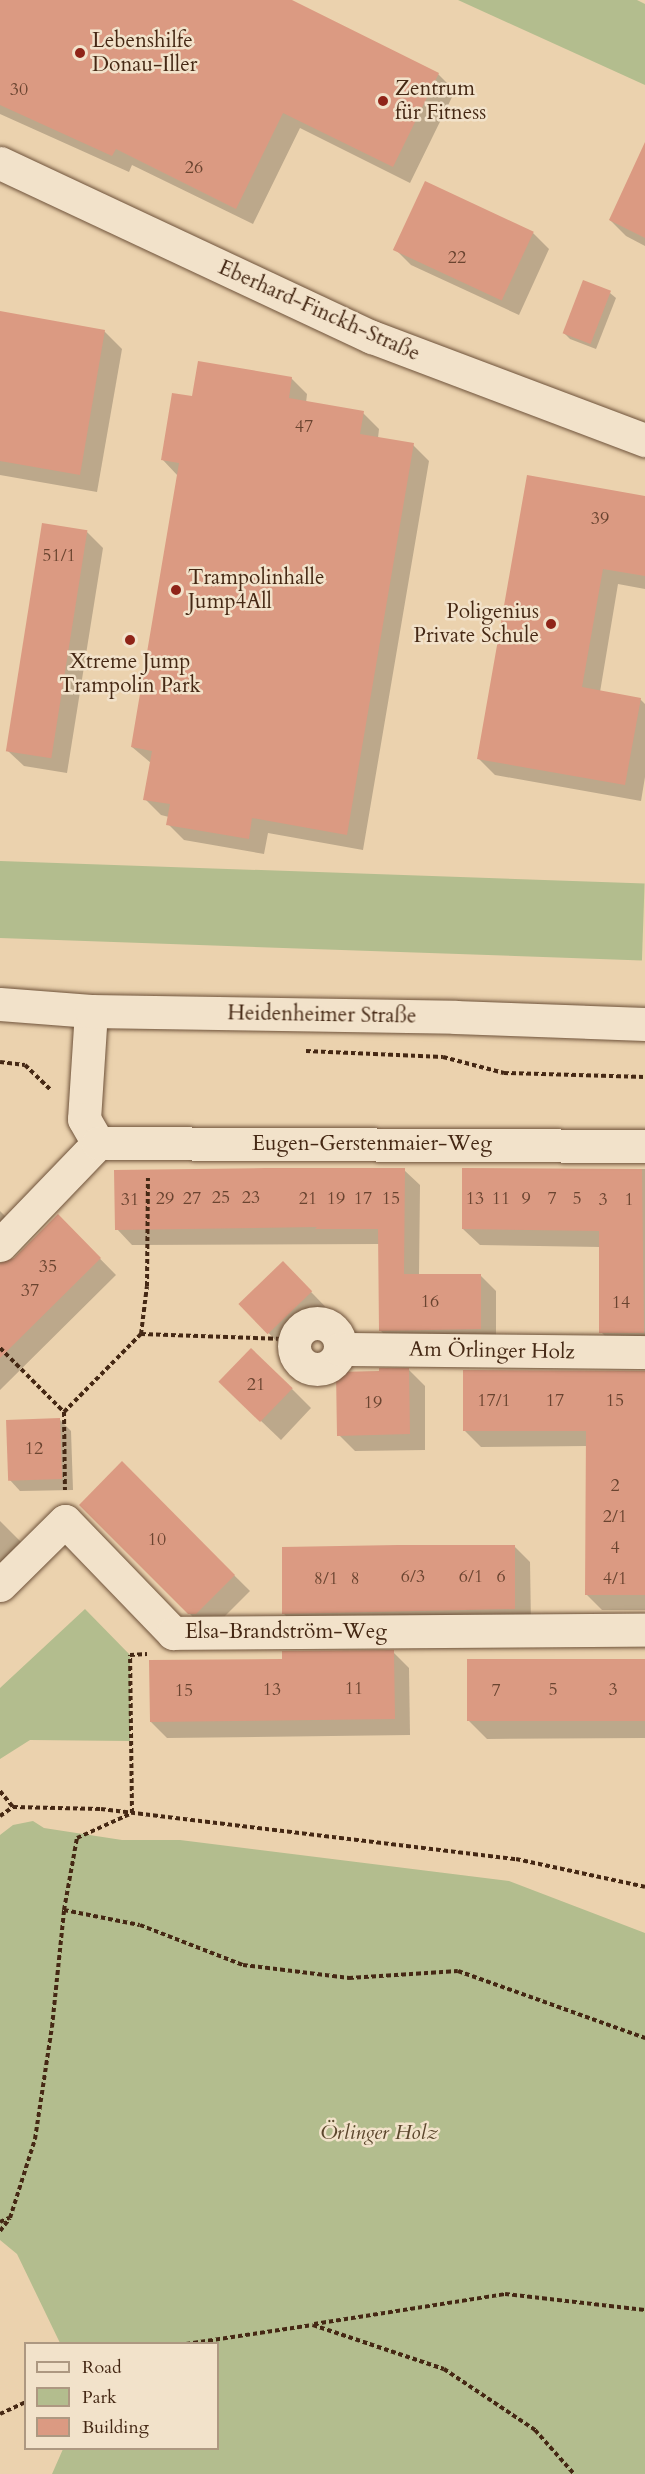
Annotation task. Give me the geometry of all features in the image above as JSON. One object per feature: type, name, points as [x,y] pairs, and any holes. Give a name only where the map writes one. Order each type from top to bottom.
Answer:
[{"type":"street","name":"Eberhard-Finckh-Straße","points":[[0,163],[262,288],[372,337],[645,440]]},
{"type":"street","name":"Heidenheimer Straße","points":[[0,1004],[91,1011],[455,1017],[645,1024]]},
{"type":"street","points":[[0,1245],[91,1131],[91,1011]]},
{"type":"street","name":"Eugen-Gerstenmaier-Weg","points":[[91,1131],[645,1146]]},
{"type":"street","name":"Am Örlinger Holz","points":[[294,1346],[300,1330],[309,1324],[321,1323],[335,1332],[340,1349],[645,1353]]},
{"type":"street","name":"Elsa-Brandström-Weg","points":[[0,1585],[65,1521],[173,1633],[645,1630]]},
{"type":"path","points":[[301,1051],[443,1057],[504,1073],[645,1077]]},
{"type":"path","points":[[0,1062],[25,1065],[56,1095],[71,1117],[91,1131]]},
{"type":"path","points":[[64,1412],[141,1334],[147,1286],[148,1176]]},
{"type":"path","points":[[141,1334],[285,1339],[294,1346]]},
{"type":"path","points":[[0,1348],[64,1412],[65,1479]]},
{"type":"path","points":[[130,1655],[132,1813]]},
{"type":"path","points":[[0,1791],[13,1807]]},
{"type":"path","points":[[0,1816],[13,1807],[132,1813],[516,1859],[645,1887]]},
{"type":"path","points":[[0,2231],[10,2218],[35,2139],[52,2027],[64,1910],[77,1838],[132,1813]]},
{"type":"path","points":[[64,1910],[140,1925],[243,1965],[349,1978],[458,1971],[645,2037]]},
{"type":"path","points":[[0,2222],[10,2218]]},
{"type":"path","points":[[193,2342],[506,2294],[645,2310]]},
{"type":"path","points":[[313,2325],[444,2369],[535,2430],[574,2474]]},
{"type":"path","points":[[0,2414],[24,2403]]},
{"type":"green space","points":[[458,0],[637,0],[645,4],[645,85]]},
{"type":"green space","points":[[0,861],[645,884],[642,960],[0,938]]},
{"type":"green space","points":[[85,1609],[130,1655],[130,1741],[30,1740],[0,1759],[0,1688]]},
{"type":"green space","name":"Örlinger Holz","points":[[33,1821],[44,1828],[122,1840],[180,1840],[509,1881],[645,1933],[645,2474],[52,2474],[63,2450],[219,2450],[219,2342],[60,2342],[17,2254],[0,2240],[0,1835],[13,1825]]},
{"type":"building","points":[[0,0],[292,0],[439,73],[393,167],[283,113],[236,209],[116,149],[112,156],[0,105]]},
{"type":"building","points":[[645,142],[645,238],[609,220]]},
{"type":"building","points":[[425,181],[534,232],[502,301],[393,250]]},
{"type":"building","points":[[583,280],[611,291],[591,344],[563,333]]},
{"type":"building","points":[[0,311],[105,330],[80,475],[0,461]]},
{"type":"building","points":[[198,361],[292,377],[289,398],[364,411],[360,434],[414,443],[347,835],[252,818],[249,839],[166,825],[170,804],[143,800],[152,751],[131,747],[179,463],[161,460],[172,393],[192,396]]},
{"type":"building","points":[[527,475],[645,496],[645,576],[603,569],[582,687],[641,698],[625,785],[477,759]]},
{"type":"building","points":[[42,523],[87,530],[51,758],[6,751]]},
{"type":"building","points":[[405,1168],[404,1274],[481,1274],[481,1329],[379,1331],[378,1229],[315,1229],[317,1227],[115,1230],[114,1170]]},
{"type":"building","points":[[462,1168],[642,1169],[644,1333],[599,1333],[599,1231],[462,1229]]},
{"type":"building","points":[[58,1214],[101,1258],[0,1358],[0,1263],[14,1258]]},
{"type":"building","points":[[283,1261],[312,1291],[268,1334],[238,1304]]},
{"type":"building","points":[[251,1348],[293,1388],[260,1422],[218,1382]]},
{"type":"building","points":[[379,1368],[409,1368],[410,1434],[337,1436],[336,1372],[379,1371]]},
{"type":"building","points":[[463,1370],[645,1371],[645,1595],[585,1595],[586,1431],[463,1431]]},
{"type":"building","points":[[60,1418],[62,1479],[8,1481],[6,1420]]},
{"type":"building","points":[[122,1461],[235,1575],[196,1614],[188,1614],[79,1505]]},
{"type":"building","points":[[515,1545],[515,1609],[282,1614],[282,1547]]},
{"type":"building","points":[[394,1650],[395,1719],[150,1722],[149,1660],[282,1659],[282,1651]]},
{"type":"building","points":[[467,1659],[645,1659],[645,1721],[467,1721]]},
{"type":"place","name":"Lebenshilfe Donau-Iller","points":[[80,53]]},
{"type":"place","name":"Zentrum für Fitness","points":[[383,101]]},
{"type":"place","name":"Trampolinhalle Jump4All","points":[[176,590]]},
{"type":"place","name":"Poligenius Private Schule","points":[[551,624]]},
{"type":"place","name":"Xtreme Jump Trampolin Park","points":[[130,640]]}]
